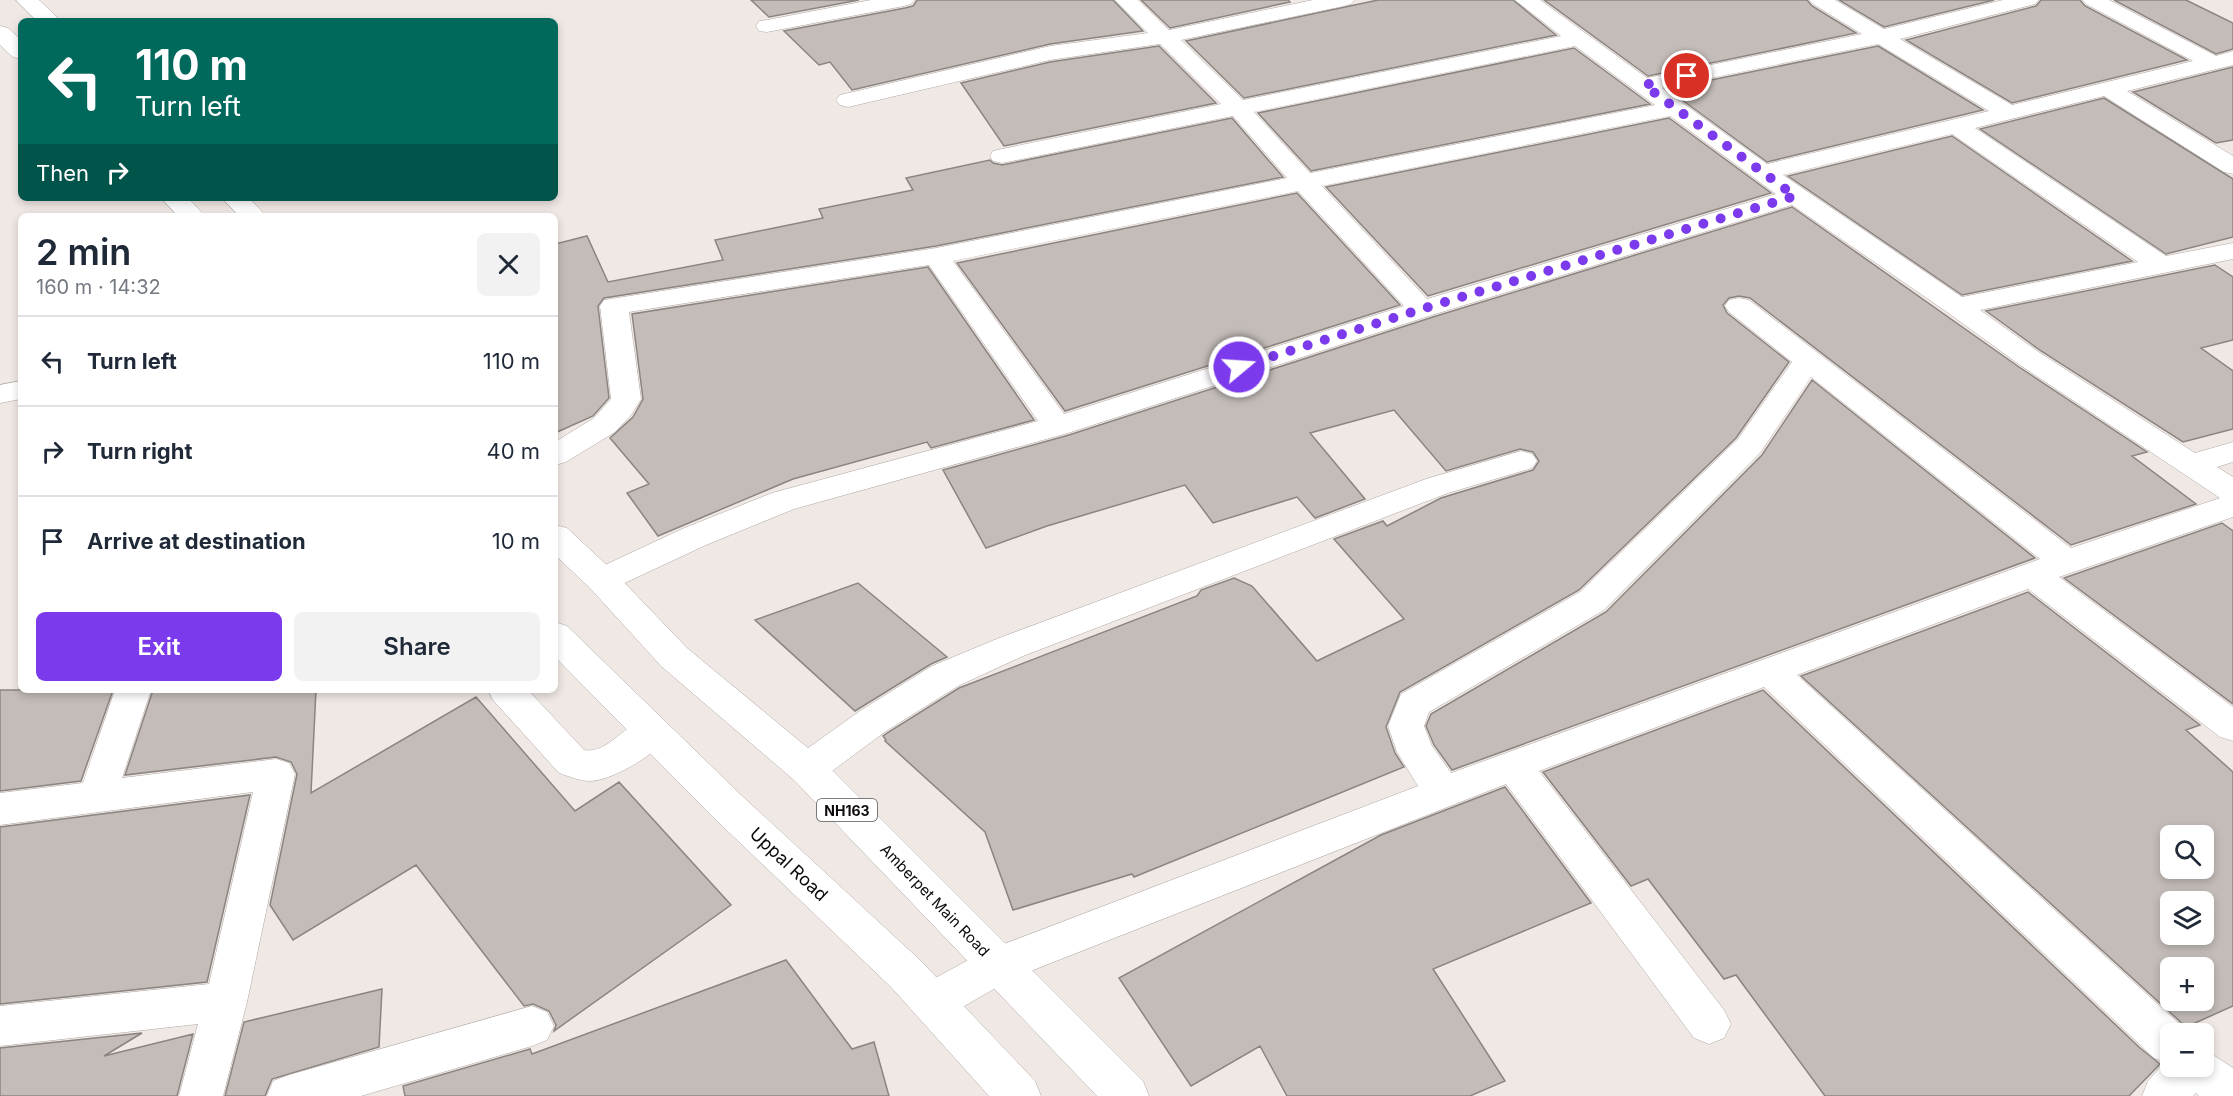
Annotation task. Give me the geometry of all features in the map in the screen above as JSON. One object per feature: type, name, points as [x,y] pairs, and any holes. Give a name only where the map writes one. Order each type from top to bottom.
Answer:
[{"type":"main road","points":[[27,0],[47,18]]},
{"type":"main road","points":[[767,26],[904,0]]},
{"type":"main road","points":[[1126,0],[1239,108],[1303,181],[1422,309]]},
{"type":"main road","points":[[848,100],[1050,53],[1166,37],[1344,0]]},
{"type":"main road","points":[[1526,0],[1795,196],[1957,306],[2030,359],[2233,492]]},
{"type":"main road","points":[[1820,0],[2009,113]]},
{"type":"main road","points":[[1644,85],[1880,37],[2028,0]]},
{"type":"main road","points":[[2093,0],[2223,60]]},
{"type":"main road","points":[[0,33],[18,49]]},
{"type":"main road","points":[[1002,156],[1578,39]]},
{"type":"main road","points":[[1762,173],[2223,60]]},
{"type":"main road","points":[[2108,89],[2233,167]]},
{"type":"main road","points":[[558,453],[600,428],[619,412],[626,399],[614,306],[936,256],[1673,108]]},
{"type":"main road","points":[[1956,126],[2162,266]]},
{"type":"main road","points":[[602,580],[694,537],[783,501],[1057,426],[1422,309],[1795,196]]},
{"type":"main road","points":[[177,201],[189,213]]},
{"type":"main road","points":[[238,201],[250,213]]},
{"type":"main road","points":[[1957,306],[2233,250]]},
{"type":"main road","points":[[936,256],[1057,426]]},
{"type":"main road","points":[[1738,306],[2066,562]]},
{"type":"main road","points":[[1443,792],[1416,752],[1406,726],[1414,704],[1592,601],[1749,446],[1806,361]]},
{"type":"main road","points":[[0,394],[18,391]]},
{"type":"main road","points":[[2191,464],[2233,452]]},
{"type":"main road","points":[[807,769],[873,721],[945,676],[1011,647],[1437,486],[1521,460]]},
{"type":"main road","points":[[932,1002],[998,965],[1513,765],[2031,574],[2233,505]]},
{"type":"main road","name":"Amberpet Main Road","points":[[558,539],[602,580],[674,657],[807,769],[1127,1096]]},
{"type":"main road","points":[[2031,574],[2233,727]]},
{"type":"main road","name":"Uppal Road","points":[[558,639],[932,1002],[1019,1096]]},
{"type":"main road","points":[[1769,670],[2160,1035]]},
{"type":"main road","points":[[97,796],[132,693]]},
{"type":"main road","points":[[509,693],[572,762],[590,765],[604,763],[653,732]]},
{"type":"main road","points":[[1513,765],[1709,1024]]},
{"type":"main road","points":[[0,809],[276,774],[226,1002],[201,1096]]},
{"type":"main road","points":[[0,1026],[226,1002]]},
{"type":"main road","points":[[289,1096],[532,1026]]},
{"type":"main road","points":[[2164,1096],[2182,1077]]},
{"type":"main road","points":[[2208,1077],[2233,1095]]},
{"type":"building","points":[[751,0],[859,0],[769,17]]},
{"type":"building","points":[[917,0],[1113,0],[1143,31],[1050,44],[852,90],[830,62],[819,65],[784,31],[905,8],[913,6]]},
{"type":"building","points":[[1141,0],[1288,0],[1290,2],[1170,28]]},
{"type":"building","points":[[1378,0],[1513,0],[1556,35],[1244,98],[1186,41]]},
{"type":"building","points":[[1544,0],[1807,0],[1812,6],[1856,33],[1648,76]]},
{"type":"building","points":[[1839,0],[1994,0],[1884,27]]},
{"type":"building","points":[[2041,0],[2080,0],[2085,6],[2187,60],[2012,103],[1906,40],[2036,6]]},
{"type":"building","points":[[2114,0],[2186,0],[2233,23],[2233,49],[2216,54]]},
{"type":"building","points":[[1159,46],[1216,103],[1004,146],[961,83],[1050,62]]},
{"type":"building","points":[[1878,46],[1983,110],[1767,162],[1667,89]]},
{"type":"building","points":[[1574,48],[1650,104],[1311,171],[1258,113]]},
{"type":"building","points":[[2233,67],[2233,140],[2216,143],[2133,92]]},
{"type":"building","points":[[2104,98],[2233,179],[2233,237],[2166,254],[1980,129]]},
{"type":"building","points":[[1232,118],[1283,177],[936,246],[604,298],[598,306],[609,398],[593,416],[558,432],[558,243],[587,236],[608,282],[723,260],[715,240],[823,218],[819,209],[913,190],[906,178],[990,160],[1002,165]]},
{"type":"building","points":[[1669,118],[1771,193],[1428,296],[1326,187]]},
{"type":"building","points":[[1952,136],[2132,261],[1962,295],[1788,176]]},
{"type":"building","points":[[1297,193],[1400,305],[1065,411],[957,263]]},
{"type":"building","points":[[1792,207],[2019,367],[2147,452],[2132,456],[2196,504],[2071,545],[1750,298],[1739,296],[1729,298],[1723,305],[1727,313],[1789,362],[1736,438],[1579,590],[1400,692],[1386,727],[1395,753],[1404,767],[1134,877],[1132,874],[1013,910],[985,832],[885,741],[883,736],[887,733],[959,688],[1197,596],[1201,590],[1234,578],[1252,586],[1317,661],[1404,619],[1334,539],[1383,521],[1387,526],[1441,498],[1533,470],[1539,461],[1533,452],[1520,449],[1446,471],[1394,410],[1310,433],[1365,499],[1315,518],[1297,497],[1213,523],[1185,485],[1047,526],[986,548],[943,470],[1069,435],[1433,317]]},
{"type":"building","points":[[2215,265],[2233,277],[2233,340],[2201,348],[2233,371],[2233,429],[2183,442],[2041,351],[1986,311]]},
{"type":"building","points":[[928,267],[1034,420],[931,448],[927,442],[793,479],[658,536],[627,493],[649,484],[610,438],[633,417],[643,399],[632,314]]},
{"type":"building","points":[[1812,380],[2035,558],[1452,770],[1434,745],[1426,726],[1431,714],[1606,612],[1762,455]]},
{"type":"building","points":[[2222,523],[2233,531],[2233,704],[2064,578]]},
{"type":"building","points":[[858,583],[947,657],[931,664],[855,711],[755,620]]},
{"type":"building","points":[[2028,592],[2200,725],[2186,730],[2233,772],[2233,1006],[2195,1023],[2182,1023],[2168,1011],[2214,1011],[2214,957],[2160,957],[2160,1003],[1801,676]]},
{"type":"building","points":[[0,690],[18,690],[18,693],[112,693],[81,781],[0,791]]},
{"type":"building","points":[[1763,690],[2140,1048],[2160,1064],[2129,1096],[1825,1096],[1736,975],[1724,979],[1648,879],[1631,886],[1543,772]]},
{"type":"building","points":[[152,693],[316,693],[311,793],[476,697],[575,811],[619,782],[731,905],[554,1031],[556,1025],[549,1011],[533,1004],[524,1006],[416,865],[293,940],[270,905],[297,774],[291,762],[276,757],[125,775]]},
{"type":"building","points":[[1505,787],[1591,903],[1433,969],[1505,1081],[1470,1096],[1287,1096],[1260,1046],[1191,1086],[1119,978],[1381,835]]},
{"type":"building","points":[[250,795],[207,982],[0,1004],[0,827]]},
{"type":"building","points":[[786,960],[852,1049],[874,1042],[889,1096],[405,1096],[403,1086],[530,1049],[532,1054]]},
{"type":"building","points":[[382,989],[379,1047],[272,1079],[265,1096],[225,1096],[244,1022]]},
{"type":"building","points":[[142,1033],[104,1056],[193,1034],[177,1096],[0,1096],[0,1048]]},
{"type":"route","points":[[1239,367],[1795,196],[1644,85],[1687,76]]}]
